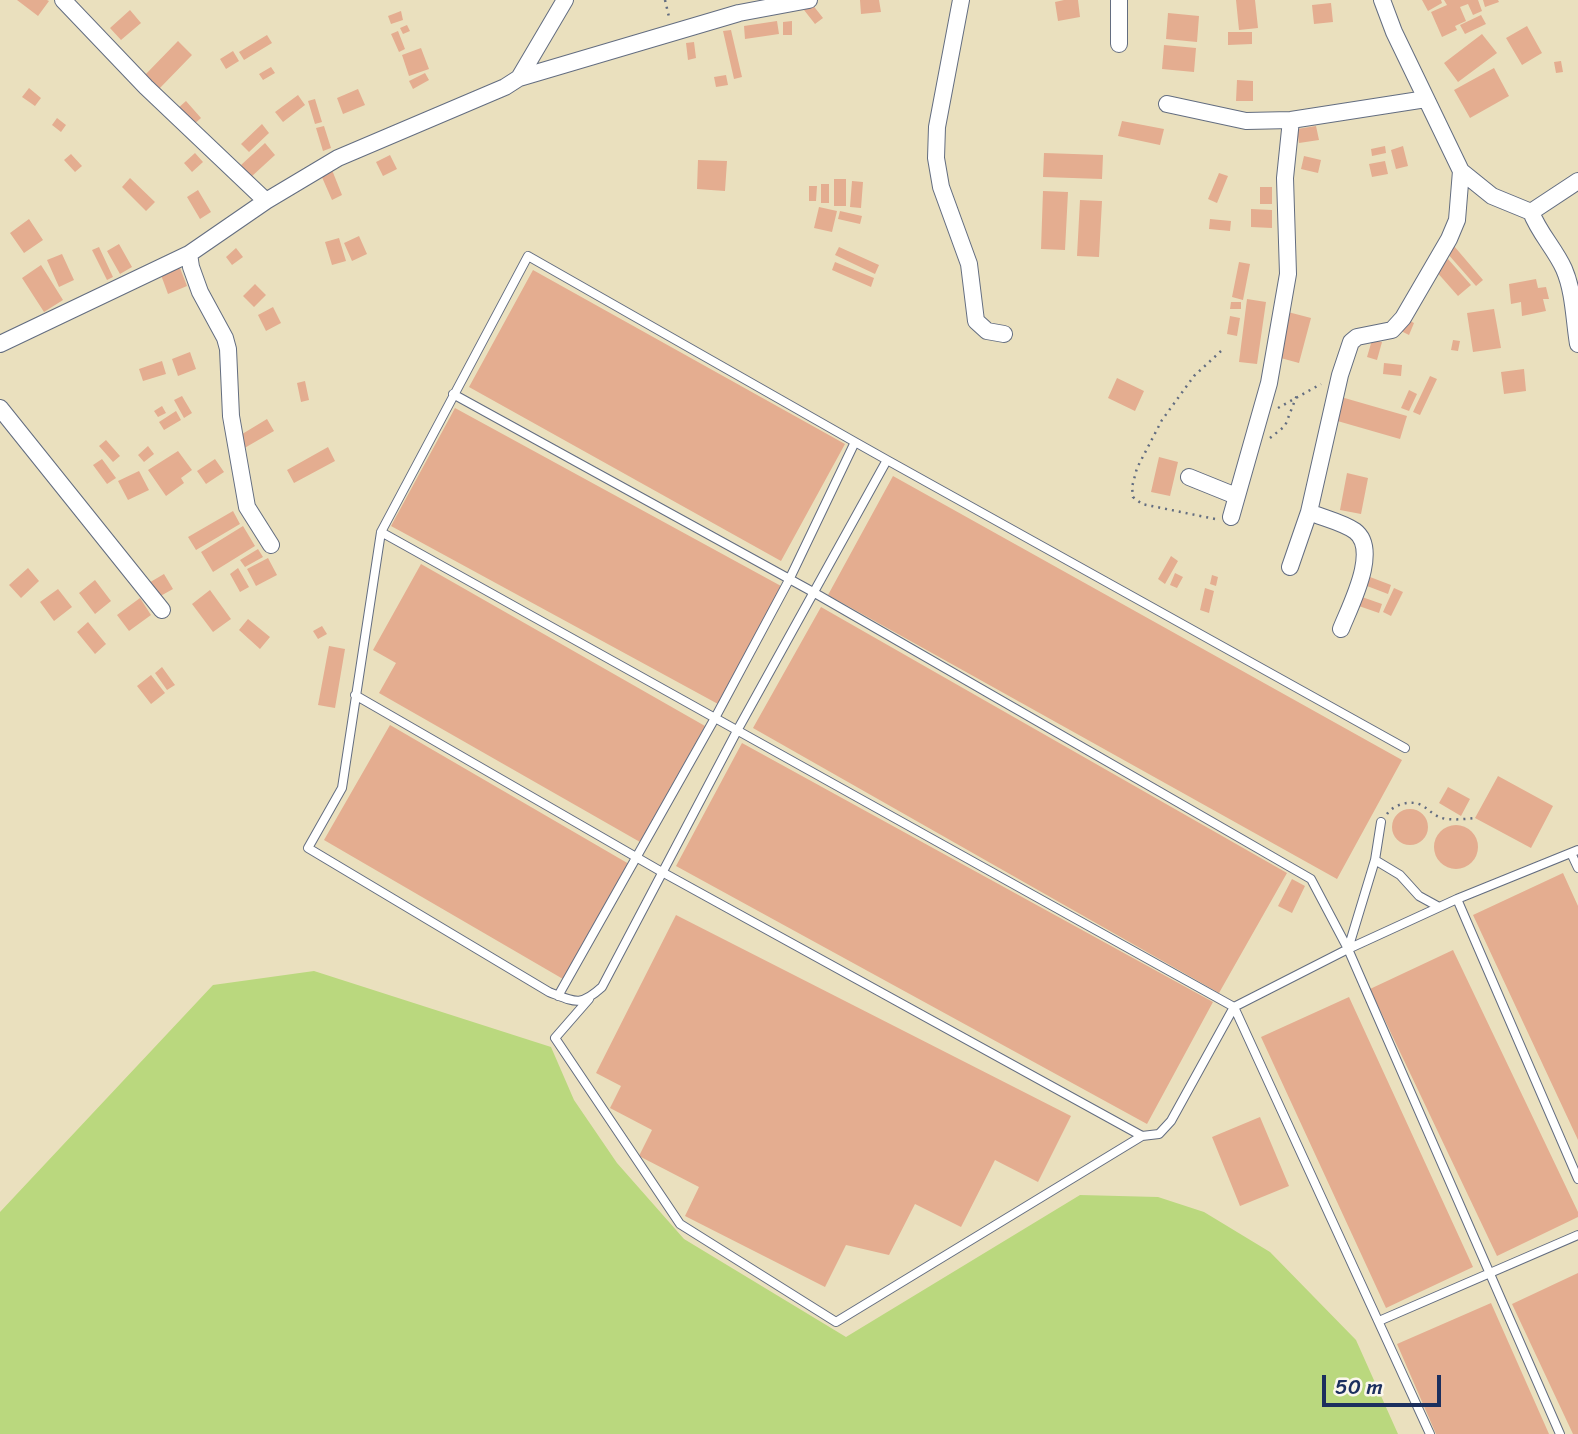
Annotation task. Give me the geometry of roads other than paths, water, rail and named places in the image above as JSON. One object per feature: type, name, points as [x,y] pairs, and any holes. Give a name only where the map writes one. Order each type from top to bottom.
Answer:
[{"type":"street","points":[[63,0],[146,87],[266,201]]},
{"type":"street","points":[[519,78],[565,0]]},
{"type":"street","points":[[0,344],[189,254],[266,201],[338,158],[505,87],[519,78],[739,13],[809,0]]},
{"type":"street","points":[[961,0],[937,127],[936,158],[941,187],[969,264],[976,321],[987,331],[1004,334]]},
{"type":"street","points":[[1119,0],[1119,44]]},
{"type":"street","points":[[1382,0],[1394,32],[1461,171],[1492,196],[1531,212],[1537,229],[1563,268],[1569,284],[1578,344]]},
{"type":"street","points":[[1167,104],[1246,121],[1292,120],[1426,99]]},
{"type":"street","points":[[1231,517],[1269,383],[1288,274],[1289,250],[1284,215],[1285,178],[1292,120]]},
{"type":"street","points":[[1290,567],[1309,512],[1340,375],[1352,342],[1357,337],[1392,330],[1403,318],[1453,230],[1460,200],[1461,171]]},
{"type":"street","points":[[1531,212],[1578,181]]},
{"type":"street","points":[[189,254],[200,292],[225,338],[228,349],[231,416],[247,507],[271,545]]},
{"type":"street","points":[[0,408],[162,610]]},
{"type":"street","points":[[1189,477],[1236,496]]},
{"type":"street","points":[[1309,512],[1346,526],[1357,533],[1362,542],[1365,554],[1363,570],[1341,629]]},
{"type":"lane","points":[[589,999],[571,1001],[558,996],[308,848],[342,788],[381,532],[528,256],[887,460],[1405,748]]},
{"type":"lane","points":[[453,394],[813,592],[1311,878],[1348,949],[1560,1434]]},
{"type":"lane","points":[[558,996],[638,857],[789,580],[855,442]]},
{"type":"lane","points":[[887,460],[738,729],[602,987],[555,1038],[680,1224],[836,1322],[1142,1136],[1159,1133],[1171,1121],[1234,1007],[1348,949],[1439,907],[1575,851],[1578,868]]},
{"type":"lane","points":[[381,532],[1234,1007],[1430,1434]]},
{"type":"lane","points":[[355,695],[662,873],[1142,1136]]},
{"type":"lane","points":[[1348,949],[1374,860],[1381,822]]},
{"type":"lane","points":[[1374,860],[1399,875],[1419,896],[1439,907]]},
{"type":"lane","points":[[1457,899],[1578,1179]]},
{"type":"lane","points":[[1379,1321],[1578,1235]]}]
